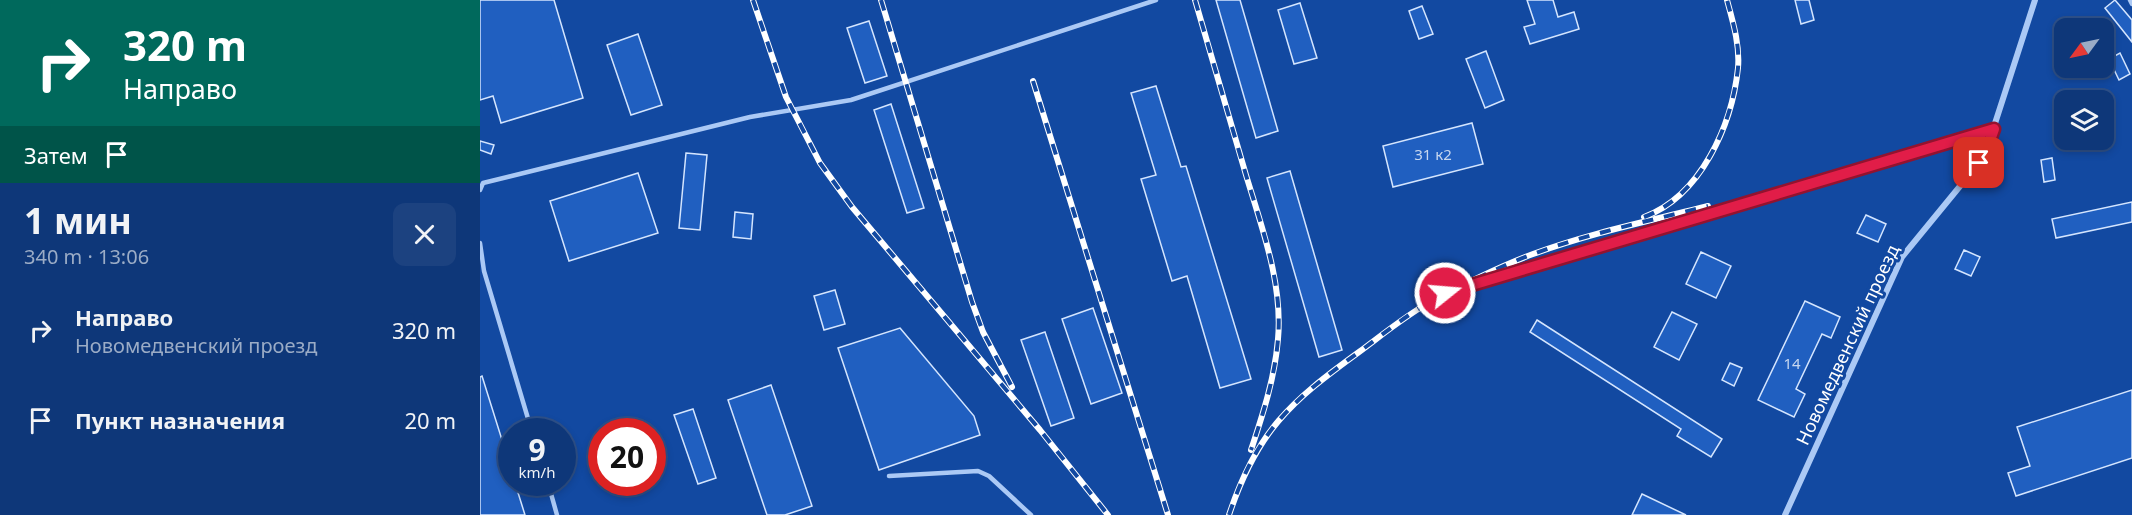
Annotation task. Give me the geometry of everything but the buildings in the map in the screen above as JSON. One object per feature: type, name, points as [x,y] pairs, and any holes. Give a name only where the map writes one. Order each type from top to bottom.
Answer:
[{"type":"street","name":"Новомедвенский проезд","points":[[1785,515],[1902,257],[1979,163],[1988,146],[2035,0]]},
{"type":"lane","points":[[480,190],[483,183],[728,122],[851,100],[1156,0]]},
{"type":"lane","points":[[1445,293],[1994,129]]},
{"type":"lane","points":[[480,243],[484,271],[528,418]]},
{"type":"lane","points":[[889,476],[978,471],[989,477],[1031,515]]},
{"type":"lane","points":[[552,496],[557,515]]},
{"type":"railway","points":[[753,0],[786,97],[820,163],[852,207],[1040,430],[1108,515]]},
{"type":"railway","points":[[881,0],[972,302],[983,332],[1012,387]]},
{"type":"railway","points":[[1195,0],[1270,256],[1277,298],[1279,318],[1274,367],[1251,450]]},
{"type":"railway","points":[[1644,217],[1664,207],[1682,193],[1697,176],[1721,135],[1735,90],[1738,68],[1737,42],[1727,0]]},
{"type":"railway","points":[[1033,81],[1168,515]]},
{"type":"railway","points":[[1229,515],[1251,461],[1264,440],[1295,403],[1412,313],[1468,283],[1533,254],[1598,234],[1708,206]]},
{"type":"route","points":[[1445,293],[1994,129],[1979,163]]}]
